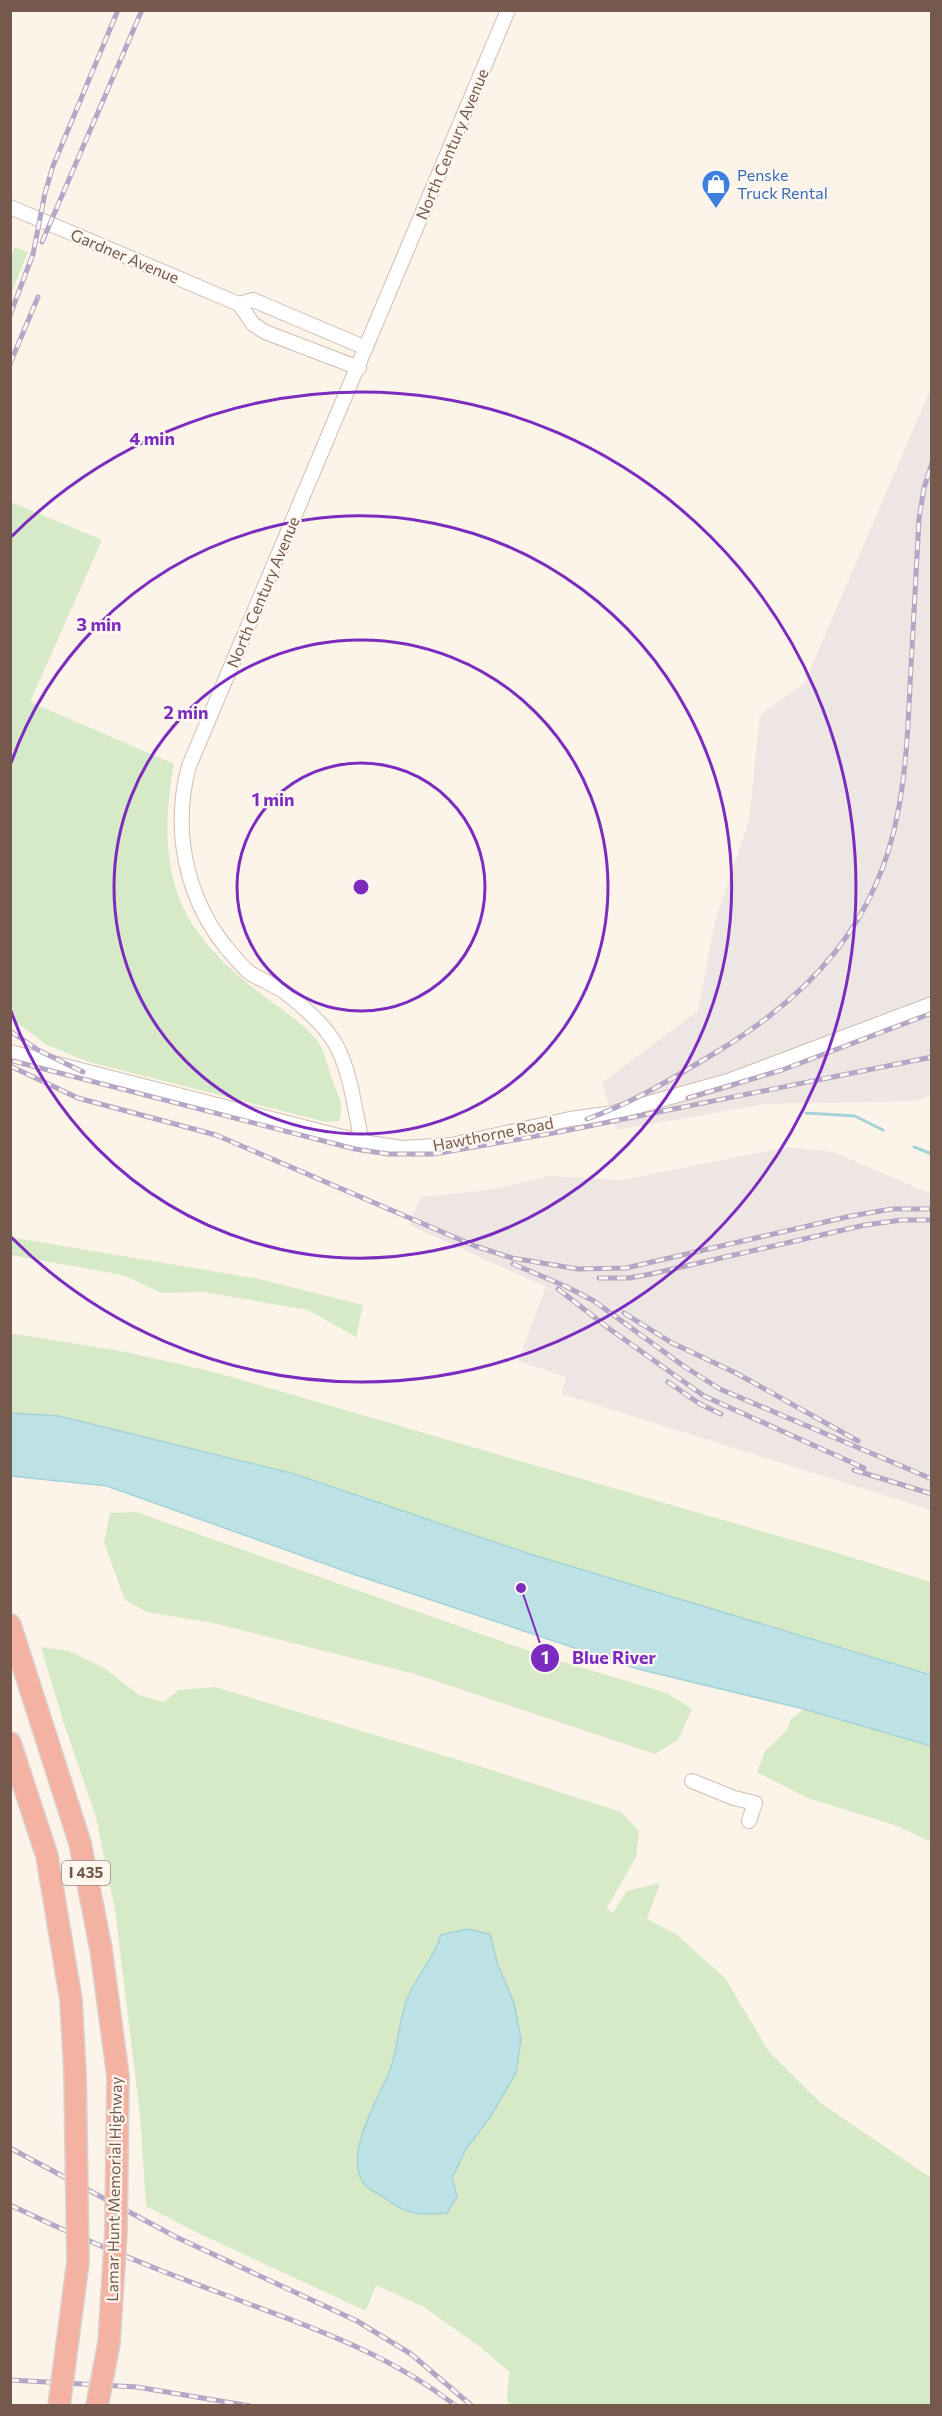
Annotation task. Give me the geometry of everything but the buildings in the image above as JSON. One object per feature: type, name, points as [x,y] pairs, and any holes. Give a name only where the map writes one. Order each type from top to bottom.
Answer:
[{"type":"highway","name":"Lamar Hunt Memorial Highway","points":[[10,1625],[80,1844],[101,1949],[118,2076],[116,2231],[110,2343],[97,2406]]},
{"type":"highway","name":"I 435","points":[[10,1743],[47,1856],[71,2000],[75,2073],[78,2262],[59,2406]]},
{"type":"street","name":"North Century Avenue","points":[[362,1142],[343,1060],[336,1045],[324,1028],[285,992],[249,972],[218,936],[206,918],[192,887],[184,852],[181,830],[184,784],[189,766],[508,10]]},
{"type":"street","name":"Gardner Avenue","points":[[10,207],[239,304],[253,324],[265,332],[358,368]]},
{"type":"street","name":"Gardner Avenue","points":[[239,304],[253,300],[366,348]]},
{"type":"street","name":"Hawthorne Road","points":[[10,1052],[362,1142],[402,1148],[451,1145],[570,1119],[613,1113],[728,1081],[932,1004]]},
{"type":"street","points":[[692,1781],[734,1798],[755,1803],[749,1821]]},
{"type":"shaded area","points":[[931,388],[931,1095],[916,1101],[766,1104],[616,1130],[602,1083],[698,1011],[715,921],[749,821],[760,715],[804,684]]},
{"type":"shaded area","points":[[788,1147],[833,1152],[931,1194],[931,1510],[562,1394],[566,1377],[518,1361],[546,1287],[409,1225],[421,1197],[489,1190],[550,1176],[623,1180]]},
{"type":"green space","points":[[15,247],[28,252],[11,294],[11,257]]},
{"type":"green space","points":[[11,502],[102,540],[30,702],[174,764],[169,797],[168,847],[173,879],[184,909],[199,934],[230,968],[302,1025],[319,1043],[340,1101],[339,1121],[326,1122],[89,1062],[47,1045],[11,1018]]},
{"type":"green space","points":[[10,1237],[259,1279],[363,1305],[356,1337],[308,1310],[204,1292],[162,1293],[123,1275],[11,1255]]},
{"type":"green space","points":[[10,1333],[126,1352],[214,1372],[931,1582],[931,1675],[530,1554],[291,1473],[59,1416],[11,1413]]},
{"type":"green space","points":[[136,1512],[543,1656],[667,1693],[692,1709],[678,1740],[655,1754],[415,1674],[213,1623],[147,1612],[125,1600],[104,1543],[110,1513]]},
{"type":"green space","points":[[41,1647],[69,1651],[104,1668],[139,1695],[164,1702],[179,1690],[215,1687],[479,1766],[621,1812],[639,1831],[636,1857],[607,1908],[613,1913],[627,1891],[660,1883],[647,1919],[676,1934],[725,1978],[769,2052],[822,2104],[931,2178],[931,2405],[510,2405],[507,2401],[509,2372],[480,2347],[424,2307],[376,2285],[366,2311],[198,2233],[146,2206],[140,2115],[115,1910],[96,1817],[63,1721]]},
{"type":"green space","points":[[804,1709],[931,1746],[931,1842],[895,1825],[807,1798],[757,1772],[765,1751],[787,1730],[791,1719]]},
{"type":"water","points":[[10,1413],[59,1416],[291,1473],[530,1554],[931,1675],[931,1746],[804,1709],[638,1669],[356,1575],[107,1486],[11,1476]]},
{"type":"water","points":[[467,1929],[490,1934],[498,1965],[514,2003],[521,2039],[516,2073],[490,2117],[466,2149],[452,2178],[457,2197],[447,2213],[413,2212],[398,2207],[364,2184],[358,2171],[360,2141],[391,2067],[402,2016],[411,1991],[434,1952],[441,1935]]},
{"type":"waterway","points":[[806,1113],[855,1116],[883,1130]]},
{"type":"waterway","points":[[914,1147],[932,1154]]},
{"type":"railway","points":[[10,315],[33,254],[45,193],[53,166],[118,10]]},
{"type":"railway","points":[[42,242],[142,10]]},
{"type":"railway","points":[[10,364],[38,297]]},
{"type":"railway","points":[[587,1119],[637,1098],[668,1081],[749,1031],[781,1007],[834,953],[856,922],[874,889],[888,852],[903,781],[919,519],[924,488],[932,463]]},
{"type":"railway","points":[[688,1098],[782,1070],[932,1013]]},
{"type":"railway","points":[[10,1031],[38,1050],[83,1072]]},
{"type":"railway","points":[[13,1061],[355,1149],[388,1154],[434,1154],[559,1132],[932,1057]]},
{"type":"railway","points":[[10,1066],[78,1098],[216,1135],[475,1246],[512,1258],[578,1269],[626,1268],[851,1216],[892,1209],[932,1209]]},
{"type":"railway","points":[[599,1278],[629,1278],[651,1274],[865,1225],[902,1220],[932,1220]]},
{"type":"railway","points":[[513,1264],[594,1301],[685,1367],[720,1389],[932,1479]]},
{"type":"railway","points":[[558,1289],[704,1396],[864,1468]]},
{"type":"railway","points":[[624,1313],[672,1343],[736,1373],[858,1441]]},
{"type":"railway","points":[[668,1382],[700,1404],[721,1414]]},
{"type":"railway","points":[[854,1470],[932,1494]]},
{"type":"railway","points":[[10,2148],[176,2237],[357,2321],[411,2354],[472,2406]]},
{"type":"railway","points":[[10,2205],[141,2262],[342,2340],[401,2369],[456,2406]]},
{"type":"railway","points":[[10,2380],[137,2387],[250,2406]]},
{"type":"place","name":"Penske Truck Rental","points":[[716,210]]},
{"type":"place","name":"Blue River","points":[[521,1588]]}]
